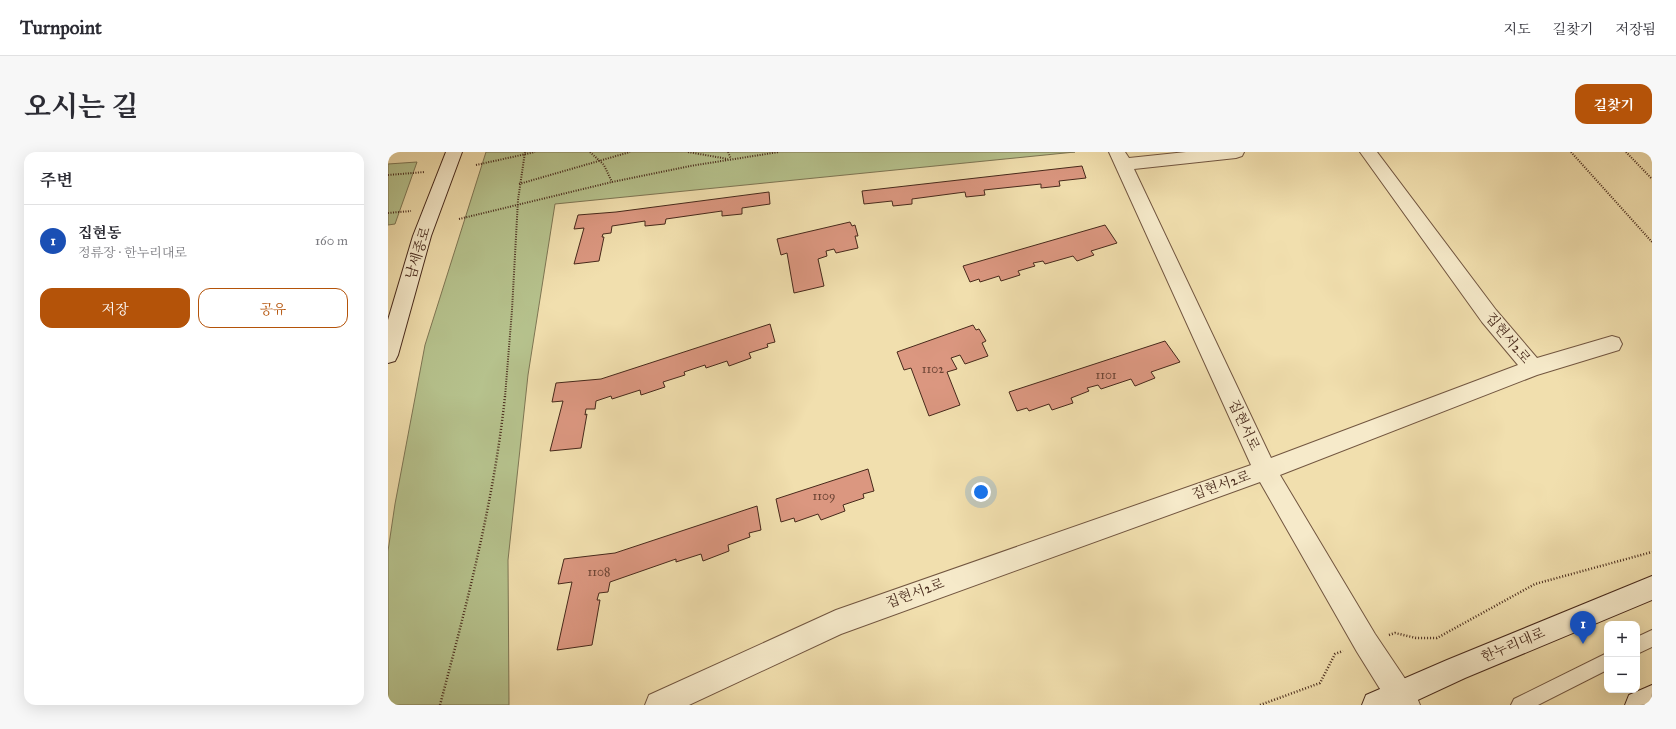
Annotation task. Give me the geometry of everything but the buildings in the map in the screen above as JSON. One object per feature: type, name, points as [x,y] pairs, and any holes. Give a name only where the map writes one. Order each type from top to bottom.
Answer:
[{"type":"street","name":"남세종로","points":[[388,355],[422,236],[454,152]]},
{"type":"street","points":[[1119,158],[1236,152]]},
{"type":"street","name":"집현서2로","points":[[659,705],[836,622],[1265,470],[1533,368],[1489,316],[1368,152]]},
{"type":"street","name":"집현서로","points":[[1119,158],[1265,470],[1366,643],[1394,701]]},
{"type":"street","points":[[1533,368],[1612,344]]},
{"type":"street","name":"한누리대로","points":[[1394,701],[1652,588]]},
{"type":"street","points":[[1639,705],[1652,698]]},
{"type":"lane","points":[[1640,644],[1652,638]]},
{"type":"lane","points":[[1520,705],[1604,663]]},
{"type":"path","points":[[476,165],[524,153],[535,152]]},
{"type":"path","points":[[590,152],[601,161],[612,182]]},
{"type":"path","points":[[520,184],[630,152]]},
{"type":"path","points":[[688,152],[731,159]]},
{"type":"path","points":[[728,152],[731,159]]},
{"type":"path","points":[[459,219],[612,182],[731,159],[779,152]]},
{"type":"path","points":[[1571,152],[1652,242]]},
{"type":"path","points":[[1626,152],[1652,179]]},
{"type":"path","points":[[440,705],[478,555],[494,475],[505,400],[510,346],[516,205],[524,153]]},
{"type":"path","points":[[388,175],[425,172]]},
{"type":"path","points":[[388,213],[411,211]]},
{"type":"path","points":[[1395,632],[1416,638],[1437,638],[1535,584],[1652,552]]},
{"type":"path","points":[[1260,705],[1320,683],[1335,654]]},
{"type":"green space","points":[[486,152],[1075,152],[555,204],[528,375],[508,560],[509,705],[388,705],[388,551],[395,504],[425,345]]},
{"type":"green space","points":[[417,162],[395,224],[388,225],[388,164]]},
{"type":"place","name":"집현동","points":[[1583,644]]}]
